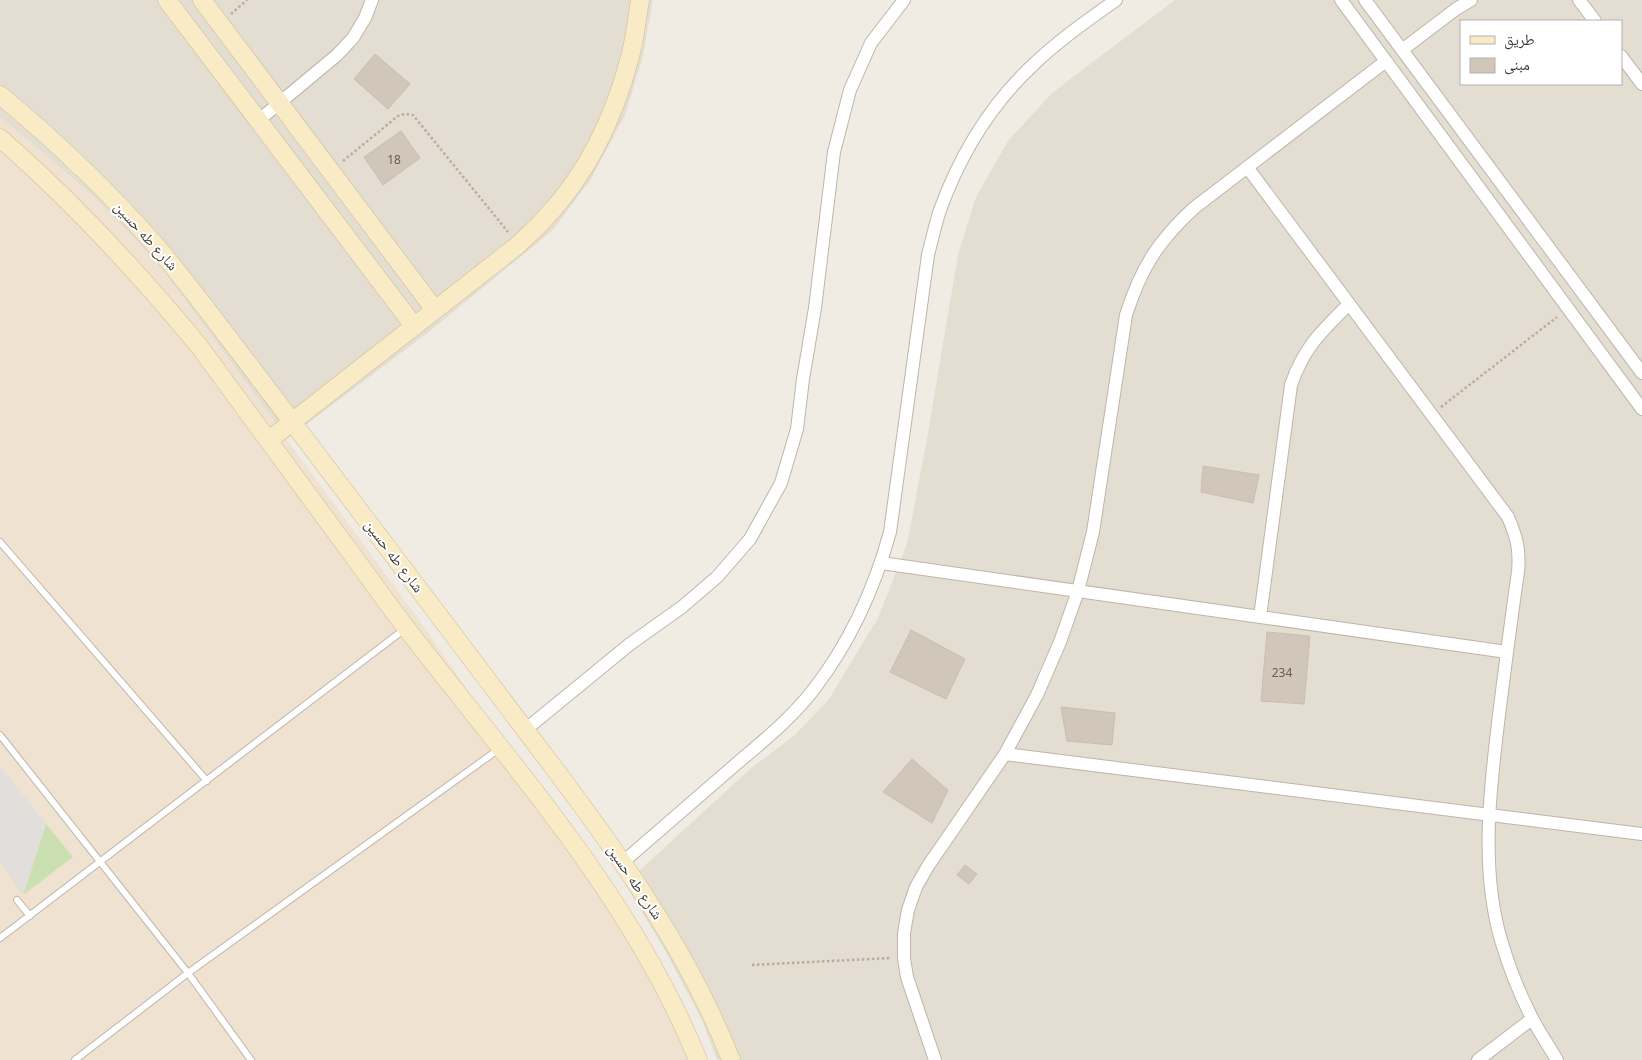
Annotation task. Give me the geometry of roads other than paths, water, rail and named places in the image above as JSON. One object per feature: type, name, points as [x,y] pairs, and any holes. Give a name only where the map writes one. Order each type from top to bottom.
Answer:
[{"type":"main road","points":[[167,0],[414,326]]},
{"type":"main road","points":[[202,0],[435,310]]},
{"type":"main road","points":[[269,440],[518,245],[549,215],[591,156],[621,90],[631,55],[640,0]]},
{"type":"main road","name":"شارع طه حسين","points":[[0,95],[79,166],[156,246],[292,421],[526,730],[623,862],[691,972],[731,1060]]},
{"type":"main road","name":"شارع طه حسين","points":[[0,138],[63,196],[139,275],[199,346],[406,628],[559,822],[599,878],[626,920],[674,1006],[698,1060]]},
{"type":"street","points":[[259,120],[337,55],[353,38],[365,18],[372,0]]},
{"type":"street","points":[[526,730],[630,644],[682,607],[717,577],[750,539],[780,483],[797,429],[815,308],[834,152],[850,90],[871,43],[904,0]]},
{"type":"street","points":[[623,862],[781,725],[814,690],[846,642],[864,608],[881,563],[890,532],[928,255],[939,212],[956,170],[978,131],[1004,96],[1035,63],[1116,0]]},
{"type":"street","points":[[1341,0],[1642,409]]},
{"type":"street","points":[[1365,0],[1642,373]]},
{"type":"street","points":[[1402,50],[1456,9],[1472,0]]},
{"type":"street","points":[[1580,0],[1594,20]]},
{"type":"street","points":[[1622,57],[1642,84]]},
{"type":"street","points":[[935,1060],[907,978],[904,958],[908,910],[916,887],[928,866],[1005,754],[1037,695],[1060,642],[1078,591],[1094,532],[1126,315],[1134,290],[1145,267],[1175,225],[1194,208],[1386,61]]},
{"type":"street","points":[[1247,167],[1508,518],[1516,535],[1519,554],[1518,572],[1495,747],[1488,856],[1492,898],[1497,923],[1514,979],[1532,1019],[1557,1060]]},
{"type":"street","points":[[1260,617],[1291,385],[1296,369],[1314,339],[1349,304]]},
{"type":"street","points":[[881,563],[1507,652]]},
{"type":"street","points":[[1005,754],[1642,834]]},
{"type":"street","points":[[1478,1060],[1532,1019]]},
{"type":"lane","points":[[0,542],[208,782]]},
{"type":"lane","points":[[0,938],[208,782],[406,628]]},
{"type":"lane","points":[[0,735],[188,973],[251,1060]]},
{"type":"lane","points":[[75,1060],[188,973],[500,748]]},
{"type":"lane","points":[[17,900],[30,916]]}]
